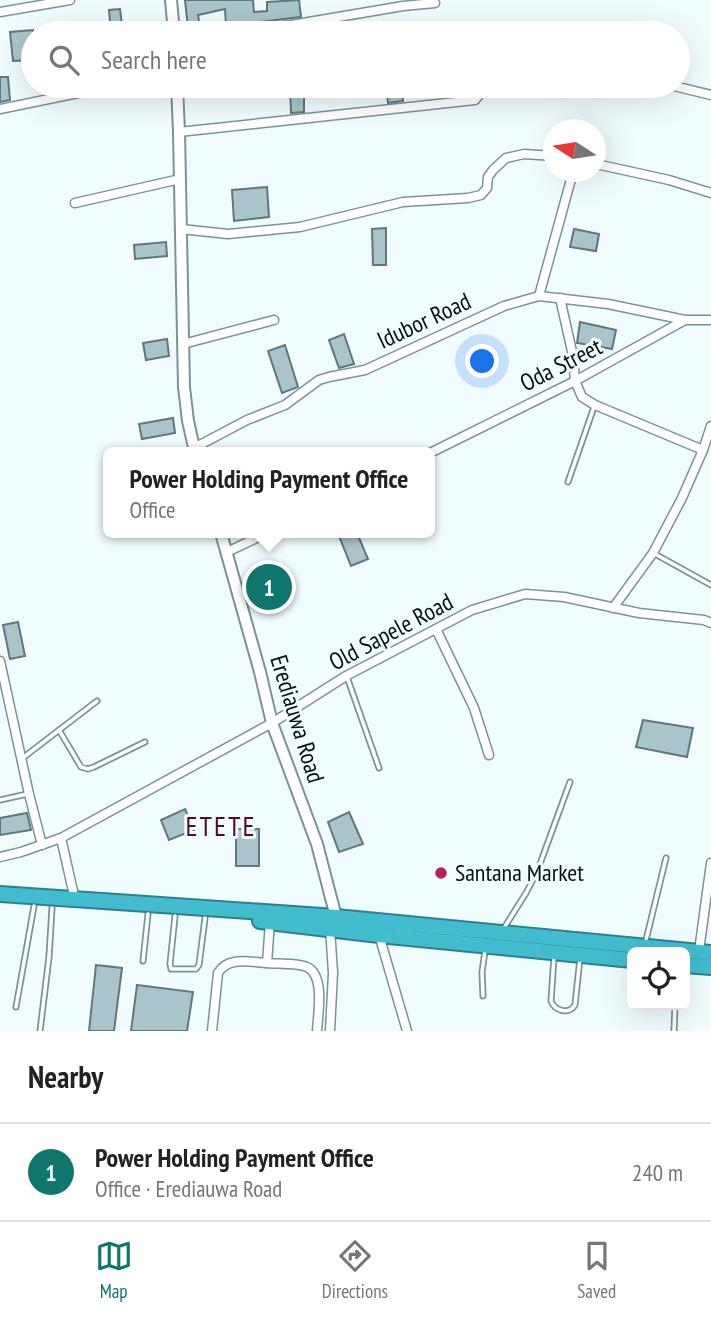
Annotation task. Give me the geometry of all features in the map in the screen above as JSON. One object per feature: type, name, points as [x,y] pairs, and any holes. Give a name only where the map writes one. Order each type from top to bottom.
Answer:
[{"type":"highway","points":[[0,894],[650,947]]},
{"type":"highway","points":[[0,903],[270,922],[333,923],[379,935],[627,959]]},
{"type":"highway","points":[[690,965],[711,967]]},
{"type":"street","points":[[0,12],[70,0]]},
{"type":"street","points":[[172,0],[173,21]]},
{"type":"street","points":[[315,21],[435,3]]},
{"type":"street","points":[[690,89],[711,94]]},
{"type":"street","points":[[0,109],[53,98]]},
{"type":"street","points":[[178,98],[185,398],[193,447]]},
{"type":"street","points":[[179,132],[477,98]]},
{"type":"street","points":[[181,229],[228,234],[300,227],[403,202],[468,198],[481,195],[487,188],[488,177],[506,159],[524,154],[543,155]]},
{"type":"street","points":[[606,166],[669,180],[711,193]]},
{"type":"street","points":[[75,203],[180,179]]},
{"type":"street","points":[[539,296],[570,182]]},
{"type":"street","name":"Idubor Road","points":[[199,447],[247,420],[285,405],[320,380],[365,370],[504,306],[539,296],[608,304],[685,320]]},
{"type":"street","points":[[560,298],[575,382],[582,397],[595,405],[703,450]]},
{"type":"street","points":[[183,344],[274,320]]},
{"type":"street","name":"Oda Street","points":[[435,451],[575,382],[685,320],[711,320]]},
{"type":"street","points":[[613,608],[653,554],[682,498],[711,426]]},
{"type":"street","name":"Erediauwa Road","points":[[223,538],[261,672],[272,723],[317,845],[333,923]]},
{"type":"street","points":[[227,552],[256,538]]},
{"type":"street","name":"Old Sapele Road","points":[[0,857],[61,838],[272,723],[346,676],[472,610],[524,594],[564,597],[639,613],[711,622]]},
{"type":"street","points":[[436,629],[474,708],[489,755]]},
{"type":"street","points":[[0,660],[42,845]]},
{"type":"street","points":[[61,838],[75,900]]},
{"type":"street","points":[[705,952],[711,863]]},
{"type":"street","points":[[267,963],[270,922]]},
{"type":"street","points":[[330,1031],[333,923]]},
{"type":"street","points":[[379,935],[407,1031]]},
{"type":"street","points":[[212,1031],[218,973],[221,967],[230,961],[306,966],[315,973],[318,981],[317,1031]]},
{"type":"lane","points":[[568,482],[595,405]]},
{"type":"lane","points":[[653,554],[711,585]]},
{"type":"lane","points":[[346,676],[379,768]]},
{"type":"lane","points":[[22,758],[97,701]]},
{"type":"lane","points":[[59,730],[81,768],[88,769],[145,742]]},
{"type":"lane","points":[[500,933],[537,872],[570,782]]},
{"type":"lane","points":[[0,800],[29,794]]},
{"type":"lane","points":[[645,946],[666,858]]},
{"type":"lane","points":[[16,1007],[34,906]]},
{"type":"lane","points":[[40,1031],[52,908]]},
{"type":"lane","points":[[143,961],[148,914]]},
{"type":"lane","points":[[175,916],[170,964],[171,969],[185,970],[196,969],[199,965],[205,918]]},
{"type":"lane","points":[[483,996],[482,972],[486,945]]},
{"type":"lane","points":[[554,951],[551,1001],[557,1009],[568,1011],[575,1004],[580,954]]},
{"type":"lane","points":[[674,1031],[675,1010]]},
{"type":"building","points":[[185,0],[253,0],[254,12],[267,11],[267,2],[299,0],[301,17],[268,21],[226,21],[225,9],[198,15],[199,21],[187,21]]},
{"type":"building","points":[[120,9],[122,21],[110,21],[109,10]]},
{"type":"building","points":[[21,31],[21,61],[13,61],[10,32]]},
{"type":"building","points":[[0,77],[8,77],[10,100],[0,102]]},
{"type":"building","points":[[290,98],[304,98],[304,112],[291,113]]},
{"type":"building","points":[[387,98],[403,98],[403,101],[388,103]]},
{"type":"building","points":[[267,187],[269,217],[234,221],[232,190]]},
{"type":"building","points":[[386,228],[386,265],[373,265],[372,229]]},
{"type":"building","points":[[574,229],[599,234],[596,251],[570,247]]},
{"type":"building","points":[[166,242],[167,256],[135,259],[134,245]]},
{"type":"building","points":[[580,322],[616,330],[612,349],[577,343]]},
{"type":"building","points":[[344,334],[354,364],[339,368],[329,340]]},
{"type":"building","points":[[167,339],[169,356],[146,360],[143,343]]},
{"type":"building","points":[[285,345],[298,387],[282,393],[268,351]]},
{"type":"building","points":[[173,418],[175,433],[142,439],[139,424]]},
{"type":"building","points":[[340,538],[359,538],[368,559],[351,566]]},
{"type":"building","points":[[18,622],[25,656],[10,659],[3,625]]},
{"type":"building","points":[[643,720],[693,728],[687,757],[636,747]]},
{"type":"building","points":[[185,809],[194,830],[169,840],[161,820]]},
{"type":"building","points":[[349,812],[363,844],[339,852],[328,822]]},
{"type":"building","points":[[27,813],[31,830],[0,835],[0,818]]},
{"type":"building","points":[[236,829],[259,829],[259,866],[236,866]]},
{"type":"building","points":[[96,965],[122,968],[114,1031],[89,1031]]},
{"type":"building","points":[[137,985],[193,992],[187,1031],[131,1031]]},
{"type":"place","name":"Power Holding Payment Office","points":[[269,587]]},
{"type":"place","name":"Santana Market","points":[[441,873]]},
{"type":"district","name":"ETETE","points":[[221,826]]}]
